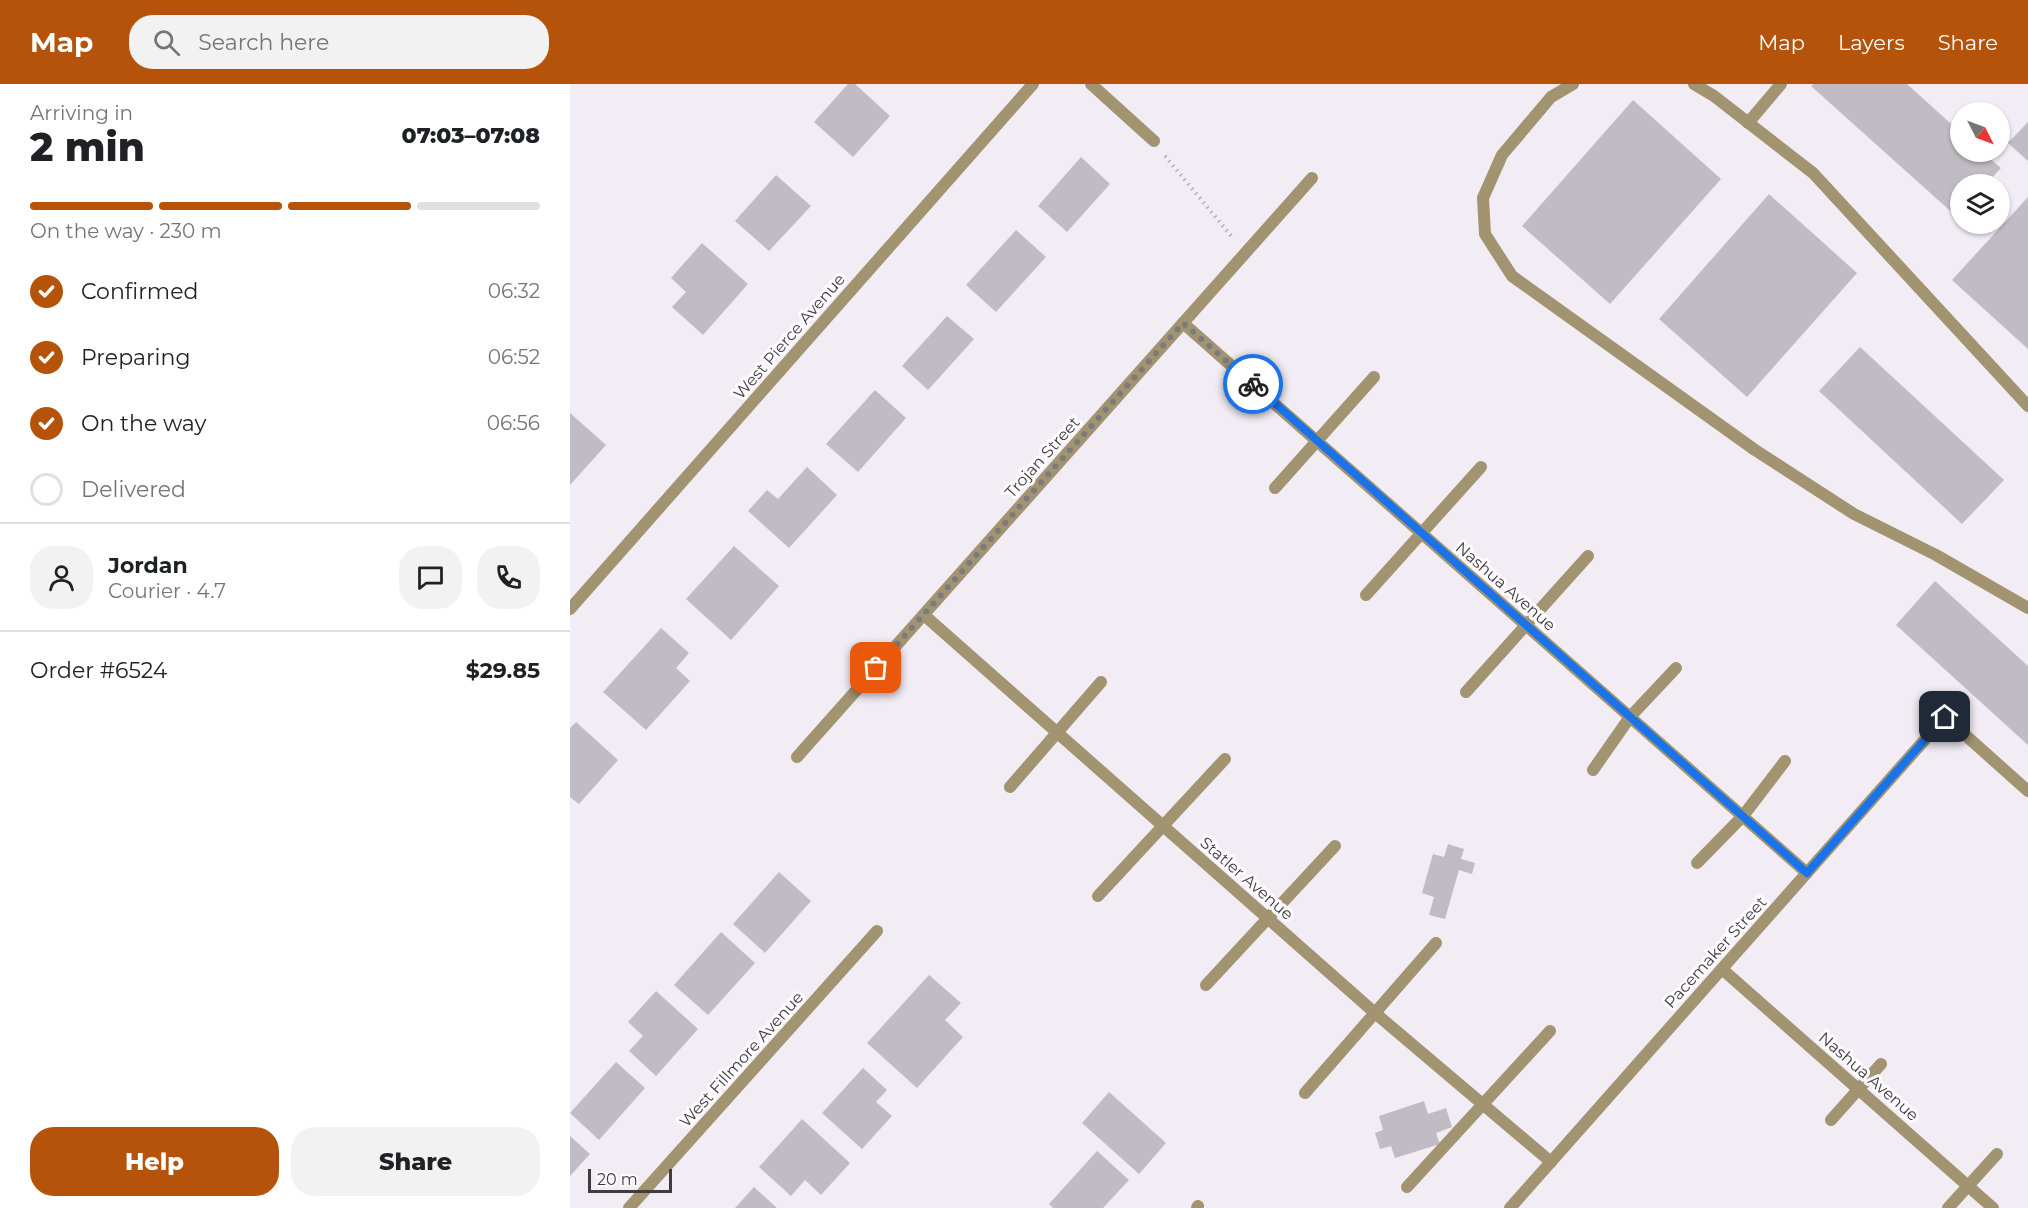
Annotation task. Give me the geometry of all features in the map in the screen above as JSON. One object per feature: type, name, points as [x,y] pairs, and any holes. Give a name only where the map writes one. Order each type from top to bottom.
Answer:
[{"type":"street","name":"West Pierce Avenue","points":[[570,609],[1033,84]]},
{"type":"street","points":[[1091,84],[1154,141]]},
{"type":"street","points":[[1573,84],[1551,97],[1503,155],[1483,198],[1485,234],[1512,276],[1755,450],[1854,514],[1936,555],[2028,608]]},
{"type":"street","points":[[1694,84],[1714,96],[1813,173],[2028,406]]},
{"type":"street","points":[[1748,123],[1781,84]]},
{"type":"street","name":"Trojan Street","points":[[797,758],[1312,178]]},
{"type":"street","name":"Nashua Avenue","points":[[1183,323],[1807,873]]},
{"type":"street","points":[[1275,488],[1374,377]]},
{"type":"street","points":[[1366,595],[1482,467]]},
{"type":"street","points":[[1466,692],[1588,556]]},
{"type":"street","name":"Statler Avenue","points":[[924,615],[1375,1013],[1551,1162]]},
{"type":"street","points":[[1593,770],[1630,717],[1676,668]]},
{"type":"street","points":[[1010,787],[1101,682]]},
{"type":"street","name":"Pacemaker Street","points":[[1510,1208],[1945,717],[2028,790]]},
{"type":"street","points":[[1098,896],[1225,759]]},
{"type":"street","points":[[1697,863],[1743,816],[1785,761]]},
{"type":"street","points":[[1206,985],[1335,846]]},
{"type":"street","name":"West Fillmore Avenue","points":[[629,1208],[877,931]]},
{"type":"street","points":[[1305,1093],[1436,942]]},
{"type":"street","name":"Nashua Avenue","points":[[1722,969],[1993,1208]]},
{"type":"street","points":[[1407,1187],[1550,1031]]},
{"type":"street","points":[[1831,1120],[1881,1064]]},
{"type":"street","points":[[1948,1208],[1996,1154]]},
{"type":"path","points":[[1154,141],[1233,237],[1247,250]]},
{"type":"building","points":[[848,84],[855,84],[890,116],[853,157],[814,122]]},
{"type":"building","points":[[1814,84],[1907,84],[1950,123],[1950,162],[1994,162],[2001,168],[1995,174],[1950,174],[1950,211],[1811,86]]},
{"type":"building","points":[[1633,100],[1721,179],[1610,304],[1522,226]]},
{"type":"building","points":[[2028,122],[2028,161],[2010,145],[2010,141]]},
{"type":"building","points":[[1081,157],[1110,184],[1067,232],[1038,206]]},
{"type":"building","points":[[776,175],[811,206],[769,251],[735,221]]},
{"type":"building","points":[[1769,194],[1857,273],[1747,397],[1659,319]]},
{"type":"building","points":[[2028,197],[2028,349],[1952,280],[1994,234],[2010,234],[2010,217]]},
{"type":"building","points":[[1016,230],[1046,257],[996,312],[966,285]]},
{"type":"building","points":[[702,243],[748,284],[703,335],[672,307],[686,292],[671,278]]},
{"type":"building","points":[[947,316],[974,339],[928,390],[902,366]]},
{"type":"building","points":[[1860,347],[2004,480],[1962,524],[1819,391]]},
{"type":"building","points":[[875,390],[906,418],[858,472],[826,444]]},
{"type":"building","points":[[570,413],[606,445],[570,485]]},
{"type":"building","points":[[807,467],[837,495],[789,548],[748,511],[767,490],[778,499]]},
{"type":"building","points":[[734,546],[779,586],[731,640],[686,599]]},
{"type":"building","points":[[1935,581],[2028,666],[2028,745],[1896,625]]},
{"type":"building","points":[[661,628],[689,653],[676,668],[690,681],[646,730],[603,692]]},
{"type":"building","points":[[576,722],[618,760],[579,804],[570,797],[570,728]]},
{"type":"building","points":[[1448,844],[1464,849],[1461,859],[1475,863],[1472,874],[1459,870],[1445,919],[1429,915],[1434,897],[1422,893],[1433,854],[1444,857]]},
{"type":"building","points":[[779,872],[811,901],[765,953],[733,924]]},
{"type":"building","points":[[721,932],[755,963],[708,1015],[674,985]]},
{"type":"building","points":[[929,975],[961,1003],[945,1020],[963,1037],[917,1088],[867,1043]]},
{"type":"building","points":[[656,991],[698,1029],[656,1076],[629,1051],[643,1036],[628,1022]]},
{"type":"building","points":[[616,1062],[645,1088],[599,1140],[570,1113]]},
{"type":"building","points":[[863,1068],[887,1090],[876,1102],[892,1116],[862,1149],[822,1113]]},
{"type":"building","points":[[1109,1092],[1166,1143],[1139,1174],[1082,1123]]},
{"type":"building","points":[[1424,1101],[1428,1114],[1446,1108],[1452,1127],[1436,1133],[1440,1144],[1395,1158],[1391,1146],[1380,1149],[1375,1133],[1383,1130],[1379,1116]]},
{"type":"building","points":[[802,1119],[850,1163],[821,1195],[805,1180],[791,1196],[759,1167]]},
{"type":"building","points":[[570,1136],[590,1154],[570,1176]]},
{"type":"building","points":[[1097,1151],[1129,1180],[1103,1208],[1053,1208],[1049,1204]]},
{"type":"building","points":[[754,1187],[777,1208],[735,1208]]},
{"type":"way so far","points":[[876,668],[1183,323],[1253,384]]},
{"type":"route","points":[[1253,384],[1807,873],[1945,717]]}]
